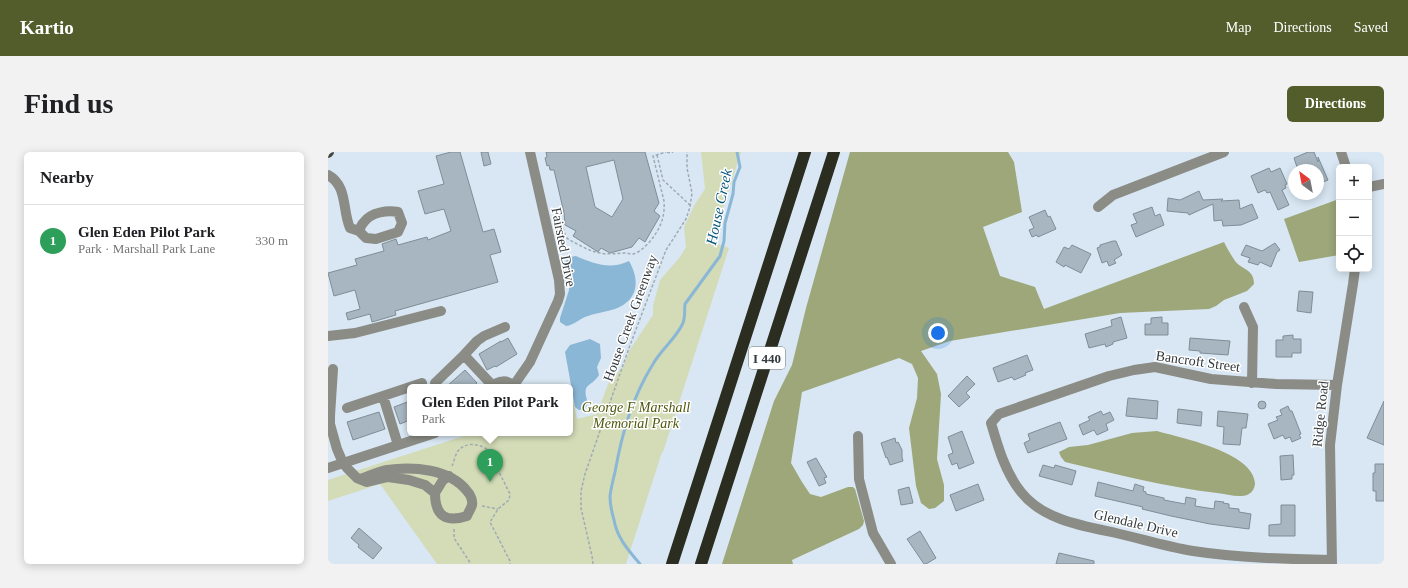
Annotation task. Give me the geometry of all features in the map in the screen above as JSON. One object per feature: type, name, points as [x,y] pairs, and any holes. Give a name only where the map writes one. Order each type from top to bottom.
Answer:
[{"type":"highway","name":"I 440","points":[[672,564],[805,152]]},
{"type":"highway","name":"I 440","points":[[701,564],[834,152]]},
{"type":"street","name":"Fairsted Drive","points":[[516,384],[530,362],[560,294],[559,280],[530,152]]},
{"type":"street","points":[[1098,207],[1113,195],[1224,152]]},
{"type":"street","points":[[1341,152],[1345,164]]},
{"type":"street","points":[[328,175],[334,178],[342,191],[347,223],[350,228],[359,231]]},
{"type":"street","points":[[1372,186],[1384,184]]},
{"type":"street","name":"Ridge Road","points":[[1332,562],[1330,445],[1337,385],[1354,284],[1354,272]]},
{"type":"street","points":[[1244,307],[1253,327],[1252,383]]},
{"type":"street","points":[[328,336],[355,333],[441,311]]},
{"type":"street","points":[[435,383],[477,341],[484,336],[505,327]]},
{"type":"street","points":[[464,355],[490,384]]},
{"type":"street","name":"Bancroft Street","points":[[994,420],[999,414],[1109,376],[1155,367],[1211,379],[1252,383],[1337,385]]},
{"type":"street","points":[[332,369],[330,424],[337,449],[343,463],[352,474],[367,482],[388,477],[409,480],[425,484],[435,493]]},
{"type":"street","points":[[496,384],[502,381],[512,384]]},
{"type":"street","points":[[347,408],[407,388]]},
{"type":"street","points":[[383,396],[398,445]]},
{"type":"street","name":"Glendale Drive","points":[[994,420],[992,423],[1001,456],[1021,492],[1036,506],[1056,518],[1192,551],[1265,559],[1332,562]]},
{"type":"street","points":[[328,468],[426,436]]},
{"type":"street","points":[[858,436],[859,479],[873,533],[891,564]]},
{"type":"street","points":[[361,479],[387,470],[409,469],[423,469],[448,476],[464,486],[470,495],[472,504],[467,516],[455,520],[446,518],[439,512],[435,503],[435,493],[443,480],[448,476]]},
{"type":"path","points":[[563,228],[568,239],[595,252],[609,255],[632,254],[639,250],[655,235],[664,214],[664,200],[653,156],[666,152],[674,152]]},
{"type":"path","name":"House Creek Greenway","points":[[593,564],[581,508],[581,491],[585,474],[629,348],[666,250],[686,219],[691,206],[692,193],[687,168],[687,152]]},
{"type":"path","points":[[657,155],[663,180],[691,206]]},
{"type":"path","points":[[448,476],[458,451],[464,446],[474,444],[482,445],[488,450],[510,494],[509,500],[498,509],[490,522],[510,561],[510,564]]},
{"type":"path","points":[[472,504],[498,509]]},
{"type":"path","points":[[455,520],[454,538],[471,564]]},
{"type":"green space","name":"George F Marshall Memorial Park","points":[[701,152],[741,152],[712,242],[729,248],[626,564],[437,564],[380,484],[328,501],[328,480],[464,436],[573,436],[573,400],[577,419],[597,414],[608,384],[624,365],[629,351],[653,315],[653,306],[660,280],[680,257],[686,247],[684,227],[695,204],[705,189]]},
{"type":"green space","points":[[850,152],[1008,152],[1014,162],[1022,212],[983,227],[1000,276],[1035,287],[1044,309],[1224,242],[1235,261],[1252,275],[1254,284],[1247,291],[1224,300],[1209,309],[1120,313],[950,341],[921,351],[937,374],[941,394],[937,459],[944,485],[944,501],[935,508],[929,509],[921,503],[916,486],[909,428],[917,398],[918,378],[912,364],[899,358],[802,392],[791,463],[810,494],[821,497],[848,487],[853,487],[855,489],[864,521],[863,525],[859,529],[792,560],[793,564],[722,564],[774,401],[792,365],[806,308]]},
{"type":"green space","points":[[1336,200],[1336,256],[1299,262],[1284,219]]},
{"type":"green space","points":[[1157,431],[1198,442],[1229,455],[1242,463],[1251,472],[1255,483],[1253,490],[1247,495],[1236,496],[1160,484],[1065,462],[1059,452],[1069,447],[1088,445],[1132,433]]},
{"type":"water","points":[[576,256],[602,265],[622,264],[629,261],[635,275],[635,289],[633,295],[623,305],[615,309],[592,314],[574,324],[566,326],[560,322],[569,290],[565,262],[570,257]]},
{"type":"water","points":[[590,339],[600,344],[601,358],[597,367],[599,375],[586,388],[588,403],[585,409],[579,410],[575,407],[573,384],[571,384],[565,352],[570,345]]},
{"type":"building","points":[[451,152],[460,152],[483,232],[494,229],[501,252],[490,255],[498,282],[395,311],[396,315],[372,322],[370,314],[348,320],[346,313],[360,309],[355,290],[334,296],[328,273],[357,265],[355,259],[384,251],[382,244],[396,239],[398,245],[427,237],[428,240],[451,231],[444,209],[425,214],[418,191],[444,184],[436,156]]},
{"type":"building","points":[[481,152],[488,152],[491,164],[484,166]]},
{"type":"building","points":[[546,152],[645,152],[659,203],[654,211],[660,216],[645,242],[639,238],[632,247],[610,253],[601,248],[598,252],[573,236],[576,231],[565,225],[564,213],[554,170],[550,170],[549,165],[547,166],[545,158],[547,157]],"holes":[[[614,160],[623,199],[612,217],[595,207],[586,167]]]},
{"type":"building","points":[[1308,152],[1314,152],[1318,162],[1318,157],[1321,164],[1296,164],[1294,158]]},
{"type":"building","points":[[1269,168],[1271,172],[1280,168],[1287,184],[1285,185],[1286,188],[1282,190],[1289,205],[1278,210],[1270,192],[1267,193],[1265,190],[1258,193],[1251,176]]},
{"type":"building","points":[[1324,171],[1328,180],[1324,182]]},
{"type":"building","points":[[1199,191],[1203,200],[1239,200],[1240,209],[1252,204],[1258,218],[1241,225],[1223,226],[1222,220],[1214,221],[1213,204],[1189,215],[1188,213],[1167,211],[1168,198],[1180,200]]},
{"type":"building","points":[[1152,207],[1155,216],[1160,214],[1164,225],[1136,237],[1131,225],[1137,223],[1133,214]]},
{"type":"building","points":[[1045,210],[1048,217],[1050,216],[1056,229],[1038,237],[1037,235],[1032,237],[1029,230],[1034,228],[1029,217]]},
{"type":"building","points":[[1116,241],[1122,255],[1114,260],[1116,263],[1109,266],[1107,261],[1102,263],[1097,248],[1100,247],[1100,245]]},
{"type":"building","points":[[1275,243],[1280,250],[1277,252],[1271,267],[1260,262],[1258,265],[1248,262],[1250,258],[1241,255],[1246,245],[1262,251]]},
{"type":"building","points":[[1072,245],[1091,254],[1081,273],[1065,265],[1064,267],[1056,262],[1064,247],[1069,249]]},
{"type":"building","points":[[1299,291],[1313,292],[1311,313],[1297,311]]},
{"type":"building","points":[[1121,317],[1127,338],[1113,342],[1113,344],[1106,347],[1105,344],[1089,348],[1085,334],[1112,326],[1111,320]]},
{"type":"building","points":[[1162,317],[1162,323],[1168,323],[1168,335],[1145,335],[1145,324],[1151,324],[1151,318]]},
{"type":"building","points":[[1293,335],[1293,339],[1301,339],[1301,353],[1292,353],[1292,357],[1276,357],[1276,340],[1283,340],[1283,336]]},
{"type":"building","points":[[508,338],[517,354],[496,367],[495,366],[487,370],[479,354]]},
{"type":"building","points":[[1190,338],[1230,341],[1228,355],[1200,353],[1200,351],[1189,350]]},
{"type":"building","points":[[1027,355],[1033,370],[1014,380],[1012,377],[998,382],[993,368]]},
{"type":"building","points":[[465,370],[477,383],[476,384],[449,384]]},
{"type":"building","points":[[967,376],[975,384],[966,393],[970,397],[959,407],[948,396]]},
{"type":"building","points":[[1128,398],[1158,401],[1157,419],[1126,416]]},
{"type":"building","points":[[1260,401],[1264,401],[1266,405],[1264,409],[1260,409],[1258,407],[1258,403]]},
{"type":"building","points":[[1384,401],[1384,445],[1367,438]]},
{"type":"building","points":[[407,402],[407,421],[400,424],[394,407]]},
{"type":"building","points":[[1288,406],[1290,411],[1292,411],[1301,434],[1299,435],[1301,438],[1292,442],[1290,437],[1285,439],[1283,435],[1274,439],[1268,424],[1278,420],[1276,417],[1282,415],[1280,410]]},
{"type":"building","points":[[1178,409],[1202,412],[1201,426],[1177,423]]},
{"type":"building","points":[[1101,411],[1103,415],[1110,412],[1114,420],[1106,424],[1108,430],[1097,435],[1094,430],[1083,435],[1079,425],[1090,420],[1088,417]]},
{"type":"building","points":[[1218,411],[1248,414],[1246,428],[1242,428],[1240,445],[1223,444],[1224,427],[1217,426]]},
{"type":"building","points":[[379,412],[385,429],[353,440],[347,422]]},
{"type":"building","points":[[1060,422],[1067,439],[1028,453],[1024,443],[1030,440],[1028,434]]},
{"type":"building","points":[[962,431],[974,463],[959,469],[957,463],[952,465],[948,455],[953,453],[948,437]]},
{"type":"building","points":[[895,438],[896,443],[898,442],[902,450],[903,461],[890,465],[881,443]]},
{"type":"building","points":[[1293,455],[1294,475],[1292,475],[1292,479],[1281,480],[1280,456]]},
{"type":"building","points":[[816,458],[827,477],[824,478],[826,483],[819,486],[807,462]]},
{"type":"building","points":[[1375,464],[1384,464],[1384,501],[1376,501],[1376,491],[1373,491],[1373,473],[1375,473]]},
{"type":"building","points":[[1043,465],[1054,468],[1055,465],[1076,471],[1072,485],[1039,476]]},
{"type":"building","points":[[1098,482],[1133,491],[1135,484],[1144,487],[1143,491],[1146,492],[1146,494],[1164,498],[1164,500],[1185,504],[1186,497],[1196,499],[1195,506],[1214,509],[1215,501],[1224,502],[1223,503],[1229,504],[1229,508],[1239,509],[1239,512],[1251,514],[1249,529],[1210,524],[1171,516],[1142,509],[1143,507],[1095,496]]},
{"type":"building","points":[[978,484],[984,500],[956,511],[950,495]]},
{"type":"building","points":[[909,487],[913,503],[901,505],[898,490]]},
{"type":"building","points":[[1281,505],[1295,505],[1295,536],[1269,536],[1269,525],[1281,524]]},
{"type":"building","points":[[359,528],[382,548],[373,559],[358,547],[359,545],[351,538]]},
{"type":"building","points":[[920,531],[936,558],[926,564],[924,564],[907,539]]},
{"type":"building","points":[[1059,553],[1094,561],[1094,564],[1056,564]]},
{"type":"waterway","name":"House Creek","points":[[640,564],[618,533],[611,505],[610,493],[621,443],[639,390],[656,359],[676,335],[682,325],[685,304],[720,256],[724,241],[725,223],[733,194],[734,182],[740,167],[737,152]]},
{"type":"place","name":"Glen Eden Pilot Park","points":[[490,482]]}]
